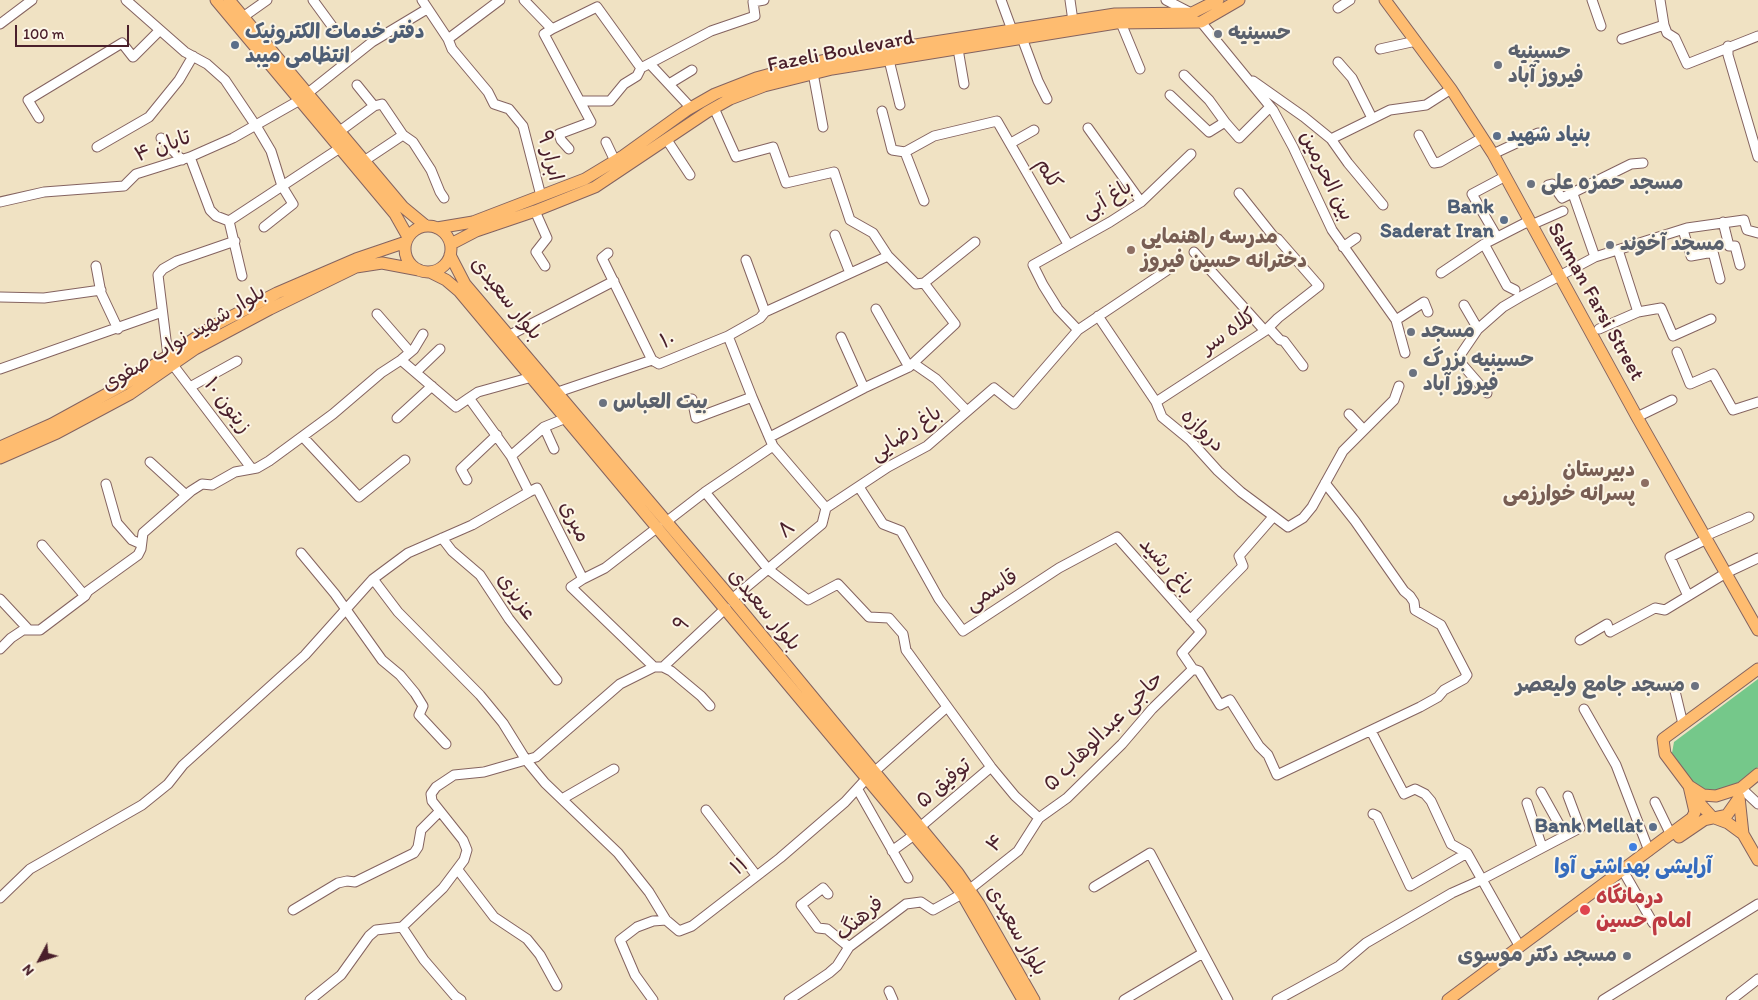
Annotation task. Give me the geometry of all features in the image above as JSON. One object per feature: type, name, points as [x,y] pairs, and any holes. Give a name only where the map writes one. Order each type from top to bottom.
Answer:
[{"type":"main road","name":"Fazeli Boulevard","points":[[450,250],[476,231],[595,187],[714,108],[728,94],[814,73],[1121,23],[1140,18],[1192,13],[1218,0]]},
{"type":"main road","name":"Fazeli Boulevard","points":[[432,227],[473,222],[585,179],[691,108],[800,66],[838,57],[1115,14],[1140,18],[1201,22],[1239,0]]},
{"type":"main road","name":"Salman Farsi Street","points":[[1386,0],[1450,89],[1493,154],[1637,417],[1758,630]]},
{"type":"main road","points":[[221,1],[243,17],[304,96],[340,148],[395,214],[407,240],[407,258],[424,271],[440,268],[450,250],[446,234],[432,227],[403,207],[340,131],[304,96],[221,1]]},
{"type":"main road","points":[[407,240],[416,229],[432,227]]},
{"type":"main road","name":"بلوار شهید نواب صفوی","points":[[0,458],[56,433],[130,394],[171,360],[193,345],[215,325],[294,286],[356,259],[407,240]]},
{"type":"main road","name":"بلوار سعیدی","points":[[450,250],[465,284],[558,392],[662,525],[966,891],[1034,1000]]},
{"type":"main road","name":"بلوار شهید نواب صفوی","points":[[193,345],[356,267],[382,263],[424,271]]},
{"type":"main road","name":"بلوار سعیدی","points":[[424,271],[459,291],[566,418],[662,525]]},
{"type":"main road","name":"بلوار شهید نواب صفوی","points":[[0,447],[52,424],[171,360]]},
{"type":"main road","points":[[1703,818],[1689,786],[1662,747],[1663,739],[1758,669]]},
{"type":"main road","points":[[1448,1000],[1671,835],[1703,818],[1727,815],[1740,793],[1758,774]]},
{"type":"main road","points":[[1689,786],[1702,795],[1716,796],[1740,793]]},
{"type":"main road","points":[[1740,793],[1743,834]]},
{"type":"main road","points":[[1694,798],[1695,812],[1703,818],[1728,823],[1743,834],[1758,859]]},
{"type":"main road","points":[[1458,1000],[1703,818]]},
{"type":"main road","name":"بلوار سعیدی","points":[[966,891],[1023,1000]]},
{"type":"street","points":[[0,24],[32,0]]},
{"type":"street","points":[[126,0],[193,56],[208,64],[224,80],[256,126],[271,151],[282,186],[294,204],[264,227]]},
{"type":"street","points":[[243,17],[267,0]]},
{"type":"street","points":[[313,0],[332,26]]},
{"type":"street","points":[[422,0],[426,9],[448,39],[500,0]]},
{"type":"street","points":[[524,0],[552,29]]},
{"type":"street","points":[[580,101],[610,101],[624,84],[637,76],[642,68],[711,31],[755,16],[751,1],[764,0]]},
{"type":"street","points":[[1001,0],[1012,30]]},
{"type":"street","points":[[1070,0],[1073,21]]},
{"type":"street","points":[[1166,0],[1192,13]]},
{"type":"street","points":[[1338,8],[1350,0]]},
{"type":"street","points":[[1592,0],[1601,26]]},
{"type":"street","points":[[1660,0],[1667,33],[1675,38],[1687,64],[1728,46],[1758,36]]},
{"type":"street","points":[[569,149],[561,140],[559,134],[592,122],[544,34],[597,7],[642,68]]},
{"type":"street","name":"تابان ۴","points":[[0,202],[44,192],[124,186],[136,174],[186,158],[256,126],[304,96],[372,42],[426,9]]},
{"type":"street","name":"بین الحرمین","points":[[1201,22],[1270,107],[1293,147],[1332,230],[1396,320],[1404,353]]},
{"type":"street","points":[[1121,23],[1140,68]]},
{"type":"street","points":[[1622,39],[1664,25]]},
{"type":"street","points":[[39,118],[28,100],[122,43],[133,57],[160,30]]},
{"type":"street","points":[[1022,38],[1038,81],[1048,99]]},
{"type":"street","name":"ابرار ۹","points":[[448,39],[452,50],[488,92],[494,104],[509,109],[523,126],[541,196]]},
{"type":"street","points":[[1380,49],[1416,42]]},
{"type":"street","points":[[1728,46],[1728,55],[1758,156]]},
{"type":"street","points":[[958,49],[964,84]]},
{"type":"street","points":[[97,147],[149,117],[179,80],[193,56]]},
{"type":"street","points":[[889,60],[900,105]]},
{"type":"street","points":[[1338,62],[1352,78],[1372,118]]},
{"type":"street","points":[[650,64],[691,108]]},
{"type":"street","points":[[669,84],[692,70]]},
{"type":"street","points":[[814,73],[823,127]]},
{"type":"street","points":[[1184,75],[1209,100],[1239,138],[1270,107]]},
{"type":"street","points":[[1247,77],[1304,116],[1331,139],[1348,164],[1384,205]]},
{"type":"street","points":[[357,85],[374,106]]},
{"type":"street","points":[[1331,139],[1390,110],[1426,105],[1450,89]]},
{"type":"street","points":[[1170,95],[1209,132],[1225,122]]},
{"type":"street","points":[[340,131],[374,106],[382,104],[403,135],[413,142],[423,155],[444,198]]},
{"type":"street","points":[[714,108],[736,157],[773,147],[786,183],[834,172],[850,220],[873,233],[888,256],[916,284],[924,282],[975,242]]},
{"type":"street","points":[[882,111],[892,150],[905,152],[924,201]]},
{"type":"street","name":"کلم","points":[[905,152],[934,136],[996,121],[1011,143],[1068,244]]},
{"type":"street","points":[[1088,128],[1141,202]]},
{"type":"street","points":[[1011,143],[1034,130]]},
{"type":"street","points":[[1493,154],[1538,133]]},
{"type":"street","points":[[1419,134],[1434,163],[1440,162],[1482,138]]},
{"type":"street","points":[[364,161],[403,135]]},
{"type":"street","points":[[161,138],[186,158],[210,210],[216,216],[229,221]]},
{"type":"street","points":[[667,140],[690,175]]},
{"type":"street","points":[[606,142],[615,160]]},
{"type":"street","points":[[229,221],[340,148]]},
{"type":"street","name":"باغ آبی","points":[[1078,330],[1058,309],[1033,265],[1110,222],[1141,202],[1191,154]]},
{"type":"street","points":[[1548,185],[1552,184],[1562,198],[1631,164],[1643,163]]},
{"type":"street","points":[[1497,238],[1472,194],[1504,177]]},
{"type":"street","name":"کلاه سر","points":[[1156,402],[1267,330],[1319,286],[1278,239],[1274,237],[1239,192]]},
{"type":"street","points":[[1573,194],[1595,257]]},
{"type":"street","points":[[534,211],[546,238],[536,252],[545,266]]},
{"type":"street","points":[[1441,273],[1484,244],[1530,223],[1563,211]]},
{"type":"street","points":[[1487,392],[1460,362],[1461,354],[1478,329],[1503,307],[1595,257],[1683,230],[1744,220],[1747,230],[1758,233]]},
{"type":"street","points":[[229,221],[242,276]]},
{"type":"street","points":[[1723,222],[1729,246],[1734,246],[1740,265]]},
{"type":"street","points":[[1683,230],[1691,256],[1713,252],[1720,279]]},
{"type":"street","points":[[835,235],[850,273]]},
{"type":"street","points":[[1343,247],[1356,238]]},
{"type":"street","points":[[171,360],[162,312],[158,275],[163,269],[235,241]]},
{"type":"street","points":[[1484,244],[1506,286],[1515,290]]},
{"type":"street","points":[[1618,250],[1638,312]]},
{"type":"street","points":[[1194,252],[1267,330],[1284,341],[1304,366]]},
{"type":"street","points":[[608,253],[602,258],[652,360]]},
{"type":"street","points":[[859,487],[826,508],[772,442],[728,336],[760,318],[765,312],[888,256]]},
{"type":"street","points":[[746,260],[765,312]]},
{"type":"street","points":[[96,266],[101,290],[118,329]]},
{"type":"street","points":[[1078,330],[1168,269]]},
{"type":"street","points":[[510,335],[614,281]]},
{"type":"street","points":[[710,706],[701,696],[658,667],[571,587],[605,568],[772,442],[864,388],[911,365],[955,324],[924,282]]},
{"type":"street","points":[[0,297],[44,298],[101,290]]},
{"type":"street","points":[[1396,320],[1424,302],[1428,312]]},
{"type":"street","points":[[1464,305],[1478,329]]},
{"type":"street","points":[[1599,329],[1638,312],[1661,308],[1674,336],[1711,318]]},
{"type":"street","points":[[876,309],[911,365],[936,378],[968,411]]},
{"type":"street","points":[[0,369],[162,312]]},
{"type":"street","points":[[377,314],[410,352]]},
{"type":"street","name":"دروازه","points":[[1098,316],[1156,402],[1162,417],[1190,440],[1236,488],[1288,528],[1308,512],[1324,483]]},
{"type":"street","name":"باغ رضایی","points":[[859,487],[888,467],[927,446],[994,388],[1014,404],[1078,330]]},
{"type":"street","points":[[0,649],[11,638],[28,629],[40,630],[85,596],[88,591],[138,555],[143,533],[186,495],[202,484],[212,484],[235,472],[252,469],[269,461],[333,414],[381,373],[401,360],[410,352],[423,334]]},
{"type":"street","name":"۱۰","points":[[558,392],[652,360],[659,364],[728,336]]},
{"type":"street","points":[[841,338],[864,388]]},
{"type":"street","points":[[416,372],[440,349]]},
{"type":"street","points":[[1677,352],[1690,384],[1713,374],[1734,410],[1758,402]]},
{"type":"street","name":"زیتون ۱۰","points":[[171,360],[252,469]]},
{"type":"street","points":[[401,360],[456,407],[478,392],[532,378]]},
{"type":"street","points":[[190,387],[237,361]]},
{"type":"street","points":[[398,418],[432,386]]},
{"type":"street","points":[[1274,517],[1240,556],[1244,566],[1190,620],[1201,632],[1182,653],[1193,670],[1199,671],[1220,705],[1230,700],[1259,746],[1268,755],[1277,775],[1438,697],[1444,690],[1464,679],[1467,675],[1441,625],[1415,610],[1414,602],[1410,596],[1404,591],[1355,521],[1324,483],[1343,451],[1394,400],[1399,386]]},
{"type":"street","points":[[692,399],[696,418],[752,397]]},
{"type":"street","name":"میری","points":[[469,398],[511,456],[529,492],[537,488],[583,579]]},
{"type":"street","points":[[1637,417],[1672,400]]},
{"type":"street","points":[[1349,414],[1364,429]]},
{"type":"street","points":[[511,456],[544,427],[566,418]]},
{"type":"street","points":[[544,427],[554,449]]},
{"type":"street","points":[[467,480],[461,470],[497,435]]},
{"type":"street","points":[[303,437],[359,497],[405,460]]},
{"type":"street","points":[[150,462],[186,495]]},
{"type":"street","points":[[106,484],[117,522],[132,540],[141,544]]},
{"type":"street","name":"قاسمی","points":[[859,487],[883,524],[901,531],[939,600],[963,631],[1041,580],[1117,537]]},
{"type":"street","points":[[0,898],[30,869],[142,805],[168,784],[183,765],[305,656],[373,579],[408,553],[472,525],[529,492]]},
{"type":"street","points":[[705,492],[768,569],[808,600],[838,584],[869,617],[889,618],[903,634],[906,650],[991,767],[1015,796],[1039,818]]},
{"type":"street","name":"۸","points":[[729,604],[822,524],[826,508]]},
{"type":"street","points":[[1688,596],[1670,557],[1706,537],[1749,517]]},
{"type":"street","name":"باغ رشید","points":[[1117,537],[1190,620]]},
{"type":"street","name":"عزیزی","points":[[442,538],[452,551],[480,575],[509,619],[557,680]]},
{"type":"street","points":[[42,545],[85,596]]},
{"type":"street","points":[[301,553],[382,660],[400,675],[415,693],[422,706],[419,715],[446,744]]},
{"type":"street","points":[[1580,640],[1607,624],[1610,632],[1655,608],[1665,610],[1726,573],[1758,558]]},
{"type":"street","points":[[373,579],[398,612],[480,694],[503,723],[526,760],[562,799],[618,853],[649,892],[666,920],[653,921],[637,928],[620,940],[635,975],[653,1000]]},
{"type":"street","points":[[0,599],[28,629]]},
{"type":"street","name":"۹","points":[[439,812],[432,801],[431,794],[447,778],[463,773],[484,772],[536,757],[620,684],[658,667],[729,604]]},
{"type":"street","name":"حاجی عبدالوهاب ۵","points":[[1039,818],[1067,798],[1122,744],[1152,709],[1193,670]]},
{"type":"street","points":[[1674,687],[1683,724]]},
{"type":"street","name":"۱۱","points":[[666,920],[680,931],[685,930],[756,875],[770,867],[858,790],[871,775],[947,707]]},
{"type":"street","points":[[1584,709],[1616,765],[1649,851]]},
{"type":"street","points":[[1371,731],[1404,794],[1415,789],[1425,794],[1431,801],[1451,844],[1467,853],[1520,947]]},
{"type":"street","name":"توفیق ۵","points":[[892,851],[991,767]]},
{"type":"street","points":[[562,799],[614,769]]},
{"type":"street","points":[[858,790],[908,878]]},
{"type":"street","points":[[1541,792],[1565,835]]},
{"type":"street","points":[[1740,793],[1758,804]]},
{"type":"street","points":[[1277,1000],[1339,966],[1366,943],[1452,893],[1481,880],[1580,828],[1568,796]]},
{"type":"street","points":[[1655,802],[1671,835]]},
{"type":"street","points":[[1527,803],[1542,847]]},
{"type":"street","points":[[706,810],[756,875]]},
{"type":"street","points":[[292,910],[338,882],[348,880],[355,882],[414,854],[418,847],[421,830],[439,812],[458,832],[467,850],[458,870],[443,888],[402,926],[376,930],[369,936],[341,975],[310,1000]]},
{"type":"street","points":[[1373,814],[1377,816],[1410,886],[1467,853]]},
{"type":"street","name":"۴","points":[[966,891],[1018,850],[1039,818]]},
{"type":"street","points":[[1094,887],[1150,853],[1228,1000]]},
{"type":"street","points":[[458,870],[494,916],[527,939],[540,955],[557,986]]},
{"type":"street","points":[[1626,876],[1653,923]]},
{"type":"street","points":[[828,894],[823,888],[801,905],[818,928],[827,928],[850,947]]},
{"type":"street","name":"فرهنگ","points":[[789,1000],[837,966],[850,947],[906,904],[921,902],[932,910],[966,891]]},
{"type":"street","points":[[1602,1000],[1758,904]]},
{"type":"street","points":[[402,926],[424,960],[455,996],[461,1000]]},
{"type":"street","points":[[1124,1000],[1203,953]]},
{"type":"street","points":[[1731,1000],[1758,979]]},
{"type":"street","points":[[889,991],[893,1000]]},
{"type":"green space","points":[[1758,679],[1758,767],[1736,784],[1714,794],[1700,792],[1672,753],[1674,742]]},
{"type":"place","name":"حسینیه","points":[[1218,34]]},
{"type":"place","name":"دفتر خدمات الکترونیک انتظامی میبد","points":[[235,45]]},
{"type":"place","name":"حسینیه فیروز آباد","points":[[1498,65]]},
{"type":"place","name":"بنیاد شهید","points":[[1497,136]]},
{"type":"place","name":"مسجد حمزه علی","points":[[1531,184]]},
{"type":"place","name":"Bank Saderat Iran","points":[[1504,220]]},
{"type":"place","name":"مسجد آخوند","points":[[1610,245]]},
{"type":"place","name":"مدرسه راهنمایی دخترانه حسین فیروز","points":[[1131,250]]},
{"type":"place","name":"مسجد","points":[[1411,332]]},
{"type":"place","name":"حسینیه بزرگ فیروز آباد","points":[[1413,373]]},
{"type":"place","name":"بیت العباس","points":[[603,403]]},
{"type":"place","name":"دبیرستان پسرانه خوارزمی","points":[[1645,483]]},
{"type":"place","name":"مسجد جامع ولیعصر","points":[[1695,686]]},
{"type":"place","name":"Bank Mellat","points":[[1653,827]]},
{"type":"place","name":"آرایشی بهداشتی آوا","points":[[1633,847]]},
{"type":"place","name":"درمانگاه امام حسین","points":[[1585,910]]},
{"type":"place","name":"مسجد دکتر موسوی","points":[[1627,956]]}]
